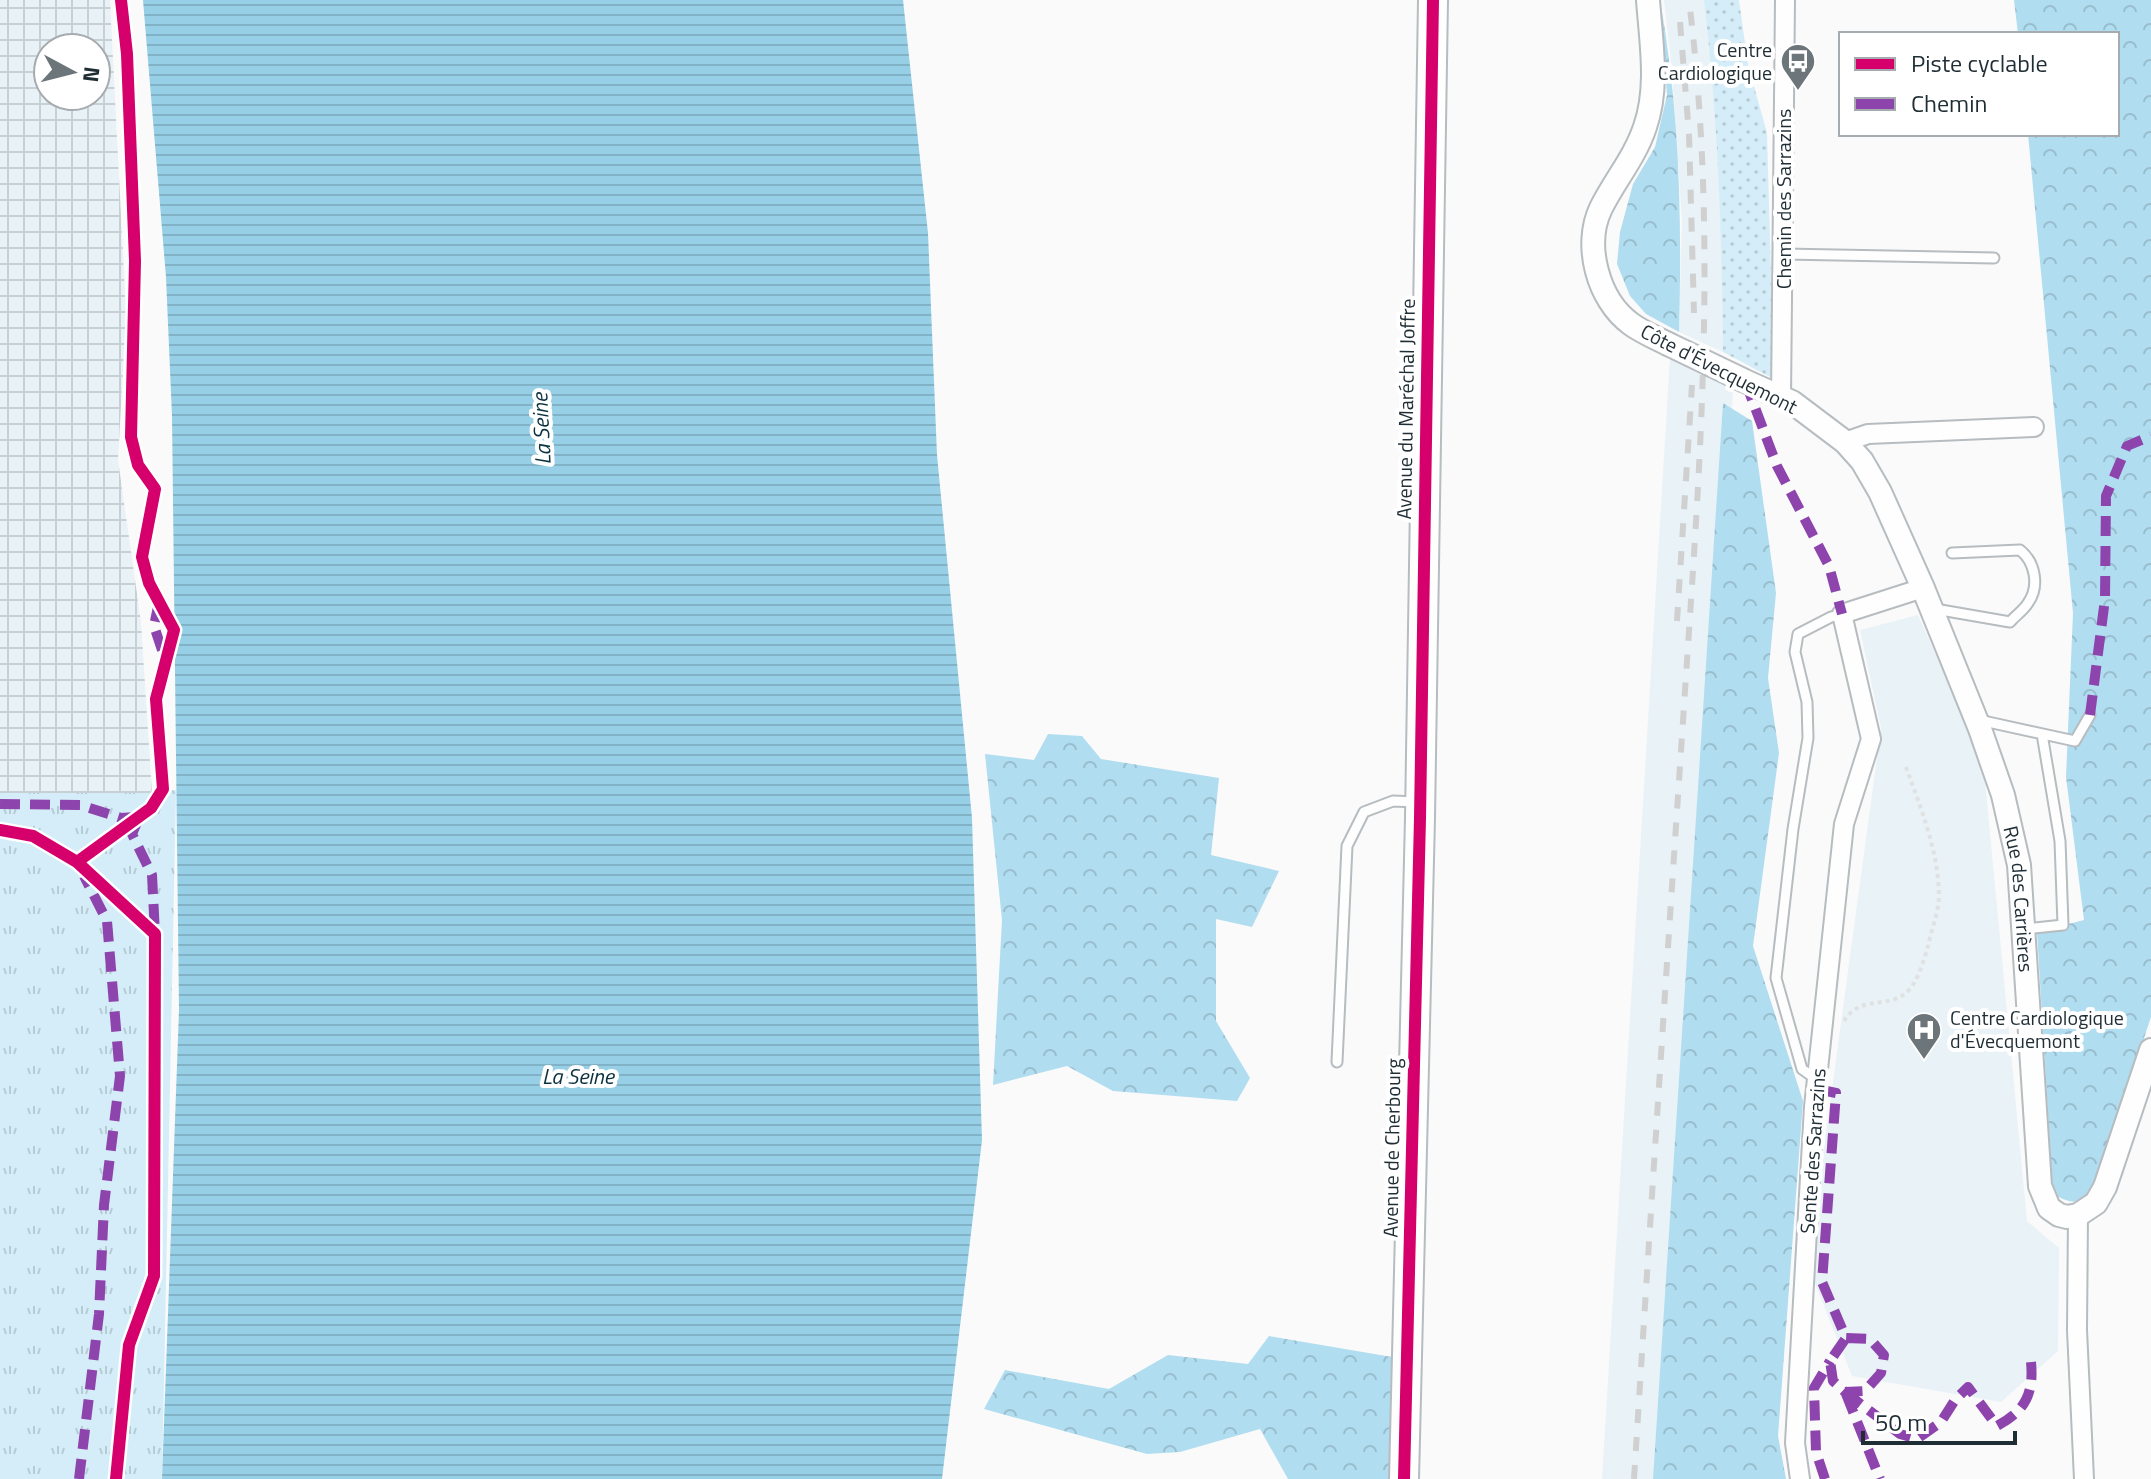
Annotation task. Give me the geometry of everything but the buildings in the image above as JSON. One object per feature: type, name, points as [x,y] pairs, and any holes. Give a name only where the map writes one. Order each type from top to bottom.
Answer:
[{"type":"main road","name":"Avenue du Maréchal Joffre","points":[[1420,810],[1433,0]]},
{"type":"main road","name":"Avenue de Cherbourg","points":[[1404,1479],[1420,810]]},
{"type":"street","name":"Côte d'Évecquemont","points":[[1648,0],[1653,95],[1634,154],[1599,211],[1594,258],[1603,286],[1615,308],[1631,325],[1792,402],[1845,442],[1862,461],[1880,492]]},
{"type":"street","name":"Chemin des Sarrazins","points":[[1781,398],[1785,0]]},
{"type":"street","points":[[1845,442],[1868,434],[2034,427]]},
{"type":"street","name":"Rue des Carrières","points":[[1880,492],[1928,598],[2003,795],[2019,865],[2040,1186],[2049,1208],[2067,1217],[2078,1215]]},
{"type":"street","points":[[1842,614],[1928,598]]},
{"type":"street","name":"Sente des Sarrazins","points":[[1800,1479],[1795,1443],[1818,1081],[1844,824],[1871,739],[1842,614]]},
{"type":"street","points":[[2084,1479],[2077,1330],[2078,1215],[2101,1198],[2151,1050]]},
{"type":"lane","points":[[1784,254],[1994,258]]},
{"type":"lane","points":[[1928,598],[2010,622],[2030,602],[2035,573],[2030,558],[2020,550],[1952,553]]},
{"type":"lane","points":[[1818,1081],[1802,1069],[1776,978],[1793,829],[1808,738],[1807,702],[1795,652],[1798,634],[1842,614]]},
{"type":"lane","points":[[1976,719],[2075,741],[2090,715]]},
{"type":"lane","points":[[2023,929],[2063,925],[2060,841],[2042,734]]},
{"type":"lane","points":[[1337,1062],[1347,846],[1364,812],[1393,801],[1420,810]]},
{"type":"path","points":[[1842,1034],[1844,1020],[1850,1010],[1898,999],[1910,990],[1925,959],[1939,900],[1932,839],[1906,767]]},
{"type":"shaded area","points":[[0,0],[110,0],[112,32],[32,32],[32,112],[112,112],[112,39],[126,314],[118,460],[141,622],[152,793],[0,793]]},
{"type":"shaded area","points":[[1664,0],[1704,0],[1714,84],[1722,225],[1723,352],[1679,332],[1682,223]]},
{"type":"shaded area","points":[[1670,357],[1733,390],[1671,1479],[1602,1479]]},
{"type":"shaded area","name":"Centre Cardiologique d'Évecquemont","points":[[1918,615],[1983,760],[2027,1221],[2059,1248],[2058,1351],[2001,1402],[1852,1376],[1808,1266],[1881,728],[1860,630]]},
{"type":"green space","points":[[1660,0],[1676,124],[1679,332],[1646,314],[1630,296],[1617,264],[1620,232],[1633,184],[1655,147],[1667,95]]},
{"type":"green space","points":[[1704,0],[1739,0],[1748,65],[1767,133],[1774,379],[1723,352],[1718,176]]},
{"type":"green space","points":[[2014,0],[2151,0],[2151,1017],[2092,1194],[2074,1202],[2055,1195],[2052,1180],[2037,932],[2084,920],[2066,777],[2073,613],[2028,136],[2119,136],[2119,32],[2018,32]]},
{"type":"green space","points":[[1723,403],[1752,421],[1776,593],[1768,678],[1779,753],[1753,946],[1803,1101],[1778,1436],[1786,1479],[1653,1479]]},
{"type":"green space","points":[[1048,734],[1082,736],[1101,759],[1219,778],[1211,855],[1279,871],[1252,927],[1216,919],[1216,1021],[1250,1078],[1237,1101],[1113,1091],[1067,1066],[993,1085],[1002,920],[985,754],[1034,760]]},
{"type":"green space","points":[[176,790],[162,1479],[0,1479],[0,793],[152,793]]},
{"type":"green space","points":[[1269,1336],[1392,1357],[1391,1479],[1288,1479],[1260,1429],[1180,1452],[1147,1454],[984,1409],[1005,1370],[1109,1389],[1168,1355],[1248,1364]]},
{"type":"water","name":"La Seine","points":[[143,0],[903,0],[928,233],[937,455],[972,818],[982,1140],[942,1479],[162,1479],[179,1010],[172,416],[166,277]]},
{"type":"railway","points":[[1634,1479],[1700,450],[1705,271],[1703,181],[1689,0]]},
{"type":"railway","points":[[1680,22],[1689,134],[1694,313]]},
{"type":"railway","points":[[1677,621],[1692,385]]},
{"type":"marked path","points":[[1745,381],[1777,466],[1829,566],[1842,614]]},
{"type":"marked path","points":[[2090,715],[2105,599],[2106,496],[2127,446],[2151,436]]},
{"type":"marked path","points":[[159,602],[154,626],[164,656]]},
{"type":"marked path","points":[[0,804],[80,805],[121,818],[136,817]]},
{"type":"marked path","points":[[138,820],[132,834],[152,875],[155,934]]},
{"type":"marked path","points":[[79,1479],[99,1314],[104,1205],[120,1076],[107,921],[84,876]]},
{"type":"marked path","points":[[1817,1089],[1836,1093],[1822,1282],[1846,1338],[1870,1339],[1884,1355],[1881,1373],[1865,1391],[1845,1392],[1833,1381],[1830,1361],[1846,1338]]},
{"type":"marked path","points":[[1825,1479],[1816,1452],[1814,1388],[1830,1361]]},
{"type":"marked path","points":[[1845,1392],[1900,1434],[1917,1439],[1941,1422],[1968,1387],[1997,1426],[2007,1420],[2026,1400],[2031,1383],[2031,1362]]},
{"type":"marked path","points":[[1846,1394],[1880,1479]]},
{"type":"cycle path","points":[[77,862],[151,808],[163,789],[156,699],[174,630],[149,583],[142,557],[155,489],[138,465],[131,437],[135,261],[127,54],[121,0]]},
{"type":"cycle path","points":[[1404,1479],[1420,818],[1433,0]]},
{"type":"cycle path","points":[[0,830],[33,836],[77,862],[155,934],[154,1276],[129,1345],[116,1479]]},
{"type":"place","name":"Centre Cardiologique","points":[[1798,92]]},
{"type":"place","name":"Centre Cardiologique d'Évecquemont","points":[[1924,1061]]}]
